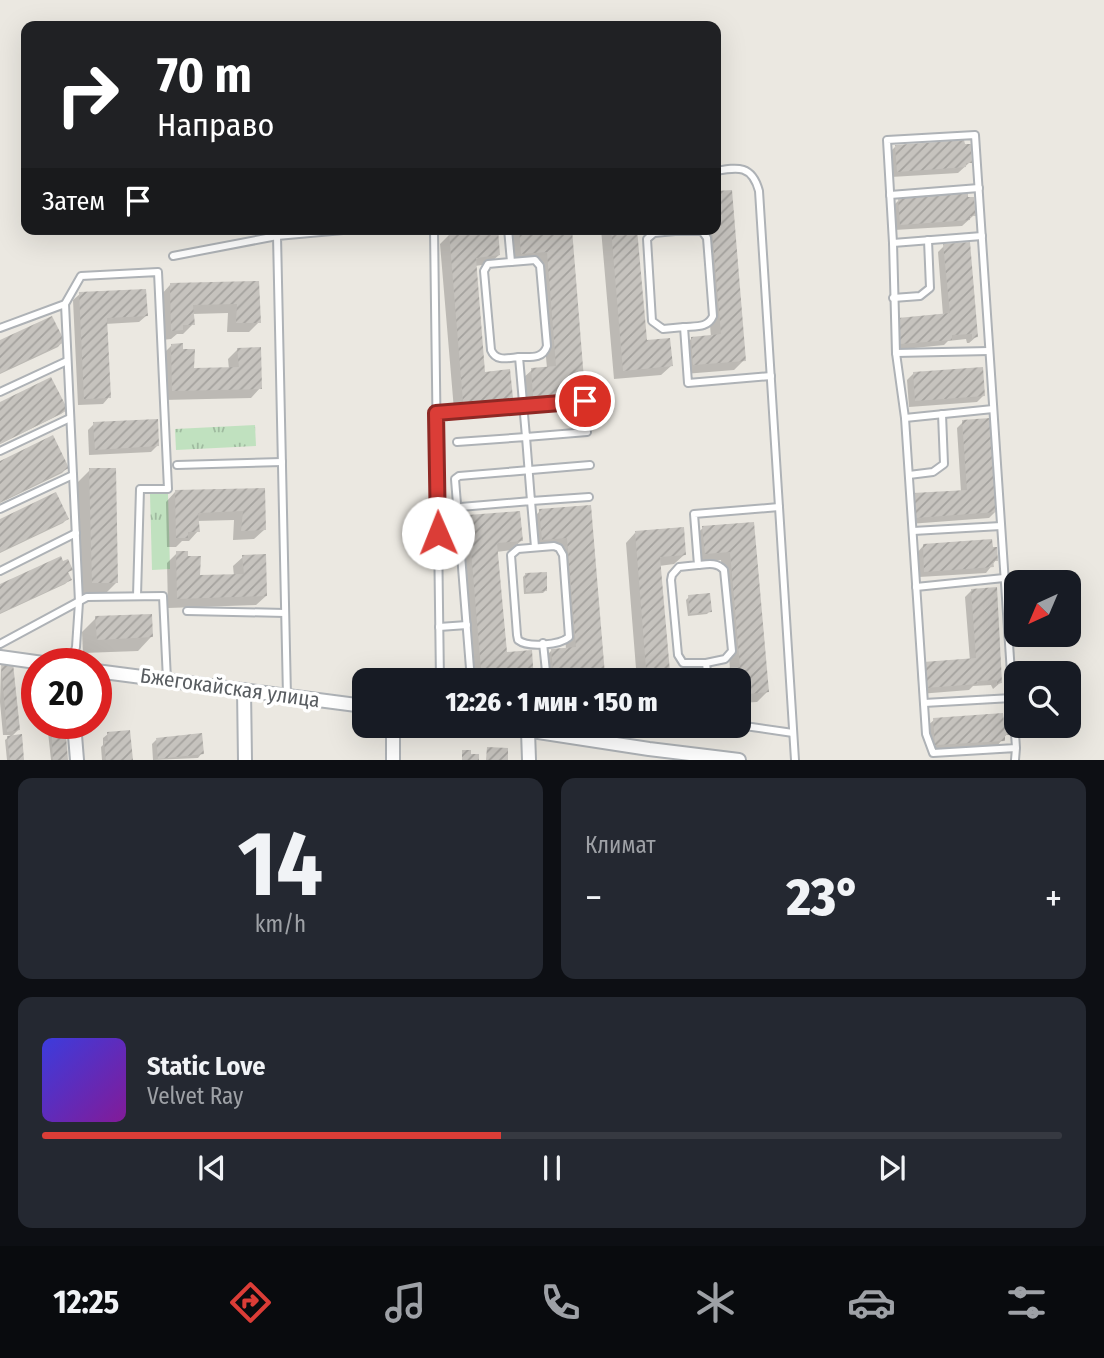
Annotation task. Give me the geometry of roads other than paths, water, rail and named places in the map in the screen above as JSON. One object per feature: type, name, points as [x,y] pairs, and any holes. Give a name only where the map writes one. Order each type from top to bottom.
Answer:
[{"type":"street","points":[[0,657],[21,660]]},
{"type":"street","name":"Бжегокайская улица","points":[[112,673],[352,704]]},
{"type":"street","points":[[244,690],[244,760]]},
{"type":"street","points":[[393,738],[393,760]]},
{"type":"street","points":[[528,738],[528,760]]},
{"type":"street","points":[[565,738],[649,754],[739,760]]},
{"type":"street","points":[[75,739],[77,760]]},
{"type":"lane","points":[[916,587],[1004,578],[975,135],[887,140],[894,243],[896,353],[905,418],[912,531],[926,734],[932,756],[1016,748]]},
{"type":"lane","points":[[721,171],[741,169],[757,181],[795,760]]},
{"type":"lane","points":[[890,195],[979,188]]},
{"type":"lane","points":[[173,256],[288,235]]},
{"type":"lane","points":[[434,235],[440,668]]},
{"type":"lane","points":[[509,235],[511,262]]},
{"type":"lane","points":[[652,235],[647,239],[652,321],[663,329],[703,326],[708,324],[713,316],[704,235]]},
{"type":"lane","points":[[277,236],[287,696]]},
{"type":"lane","points":[[894,243],[982,236]]},
{"type":"lane","points":[[893,298],[920,296],[930,288],[928,240]]},
{"type":"lane","points":[[535,260],[541,266],[547,346],[539,356],[501,359],[493,355],[488,324],[485,267],[493,263],[511,262],[535,260]]},
{"type":"lane","points":[[76,648],[79,601],[65,304],[81,276],[158,272],[168,489],[140,489],[137,596]]},
{"type":"lane","points":[[0,328],[65,304]]},
{"type":"lane","points":[[684,327],[688,383],[771,376]]},
{"type":"lane","points":[[896,353],[989,351]]},
{"type":"lane","points":[[519,358],[535,547]]},
{"type":"lane","points":[[0,392],[67,361]]},
{"type":"lane","points":[[436,413],[585,401]]},
{"type":"lane","points":[[905,418],[993,409]]},
{"type":"lane","points":[[909,475],[933,472],[944,464],[942,414]]},
{"type":"lane","points":[[0,451],[70,418]]},
{"type":"lane","points":[[457,442],[587,432]]},
{"type":"lane","points":[[177,465],[282,462]]},
{"type":"lane","points":[[470,668],[454,481],[459,476],[590,465]]},
{"type":"lane","points":[[0,509],[73,475]]},
{"type":"lane","points":[[437,509],[589,497]]},
{"type":"lane","points":[[698,565],[694,514],[779,507]]},
{"type":"lane","points":[[912,531],[1001,526]]},
{"type":"lane","points":[[0,571],[76,533]]},
{"type":"lane","points":[[554,546],[561,551],[569,636],[562,642],[543,643],[526,645],[518,640],[511,555],[517,549],[554,546]]},
{"type":"lane","points":[[712,564],[724,570],[732,651],[720,661],[706,663],[683,663],[678,655],[672,575],[678,567],[712,564]]},
{"type":"lane","points":[[0,643],[87,597],[163,596],[167,680]]},
{"type":"lane","points":[[187,611],[285,613]]},
{"type":"lane","points":[[439,627],[467,625]]},
{"type":"lane","points":[[543,643],[546,668]]},
{"type":"lane","points":[[706,663],[707,668]]},
{"type":"lane","points":[[924,703],[1004,698]]},
{"type":"lane","points":[[751,727],[793,733]]},
{"type":"lane","points":[[1015,738],[1015,760]]}]
